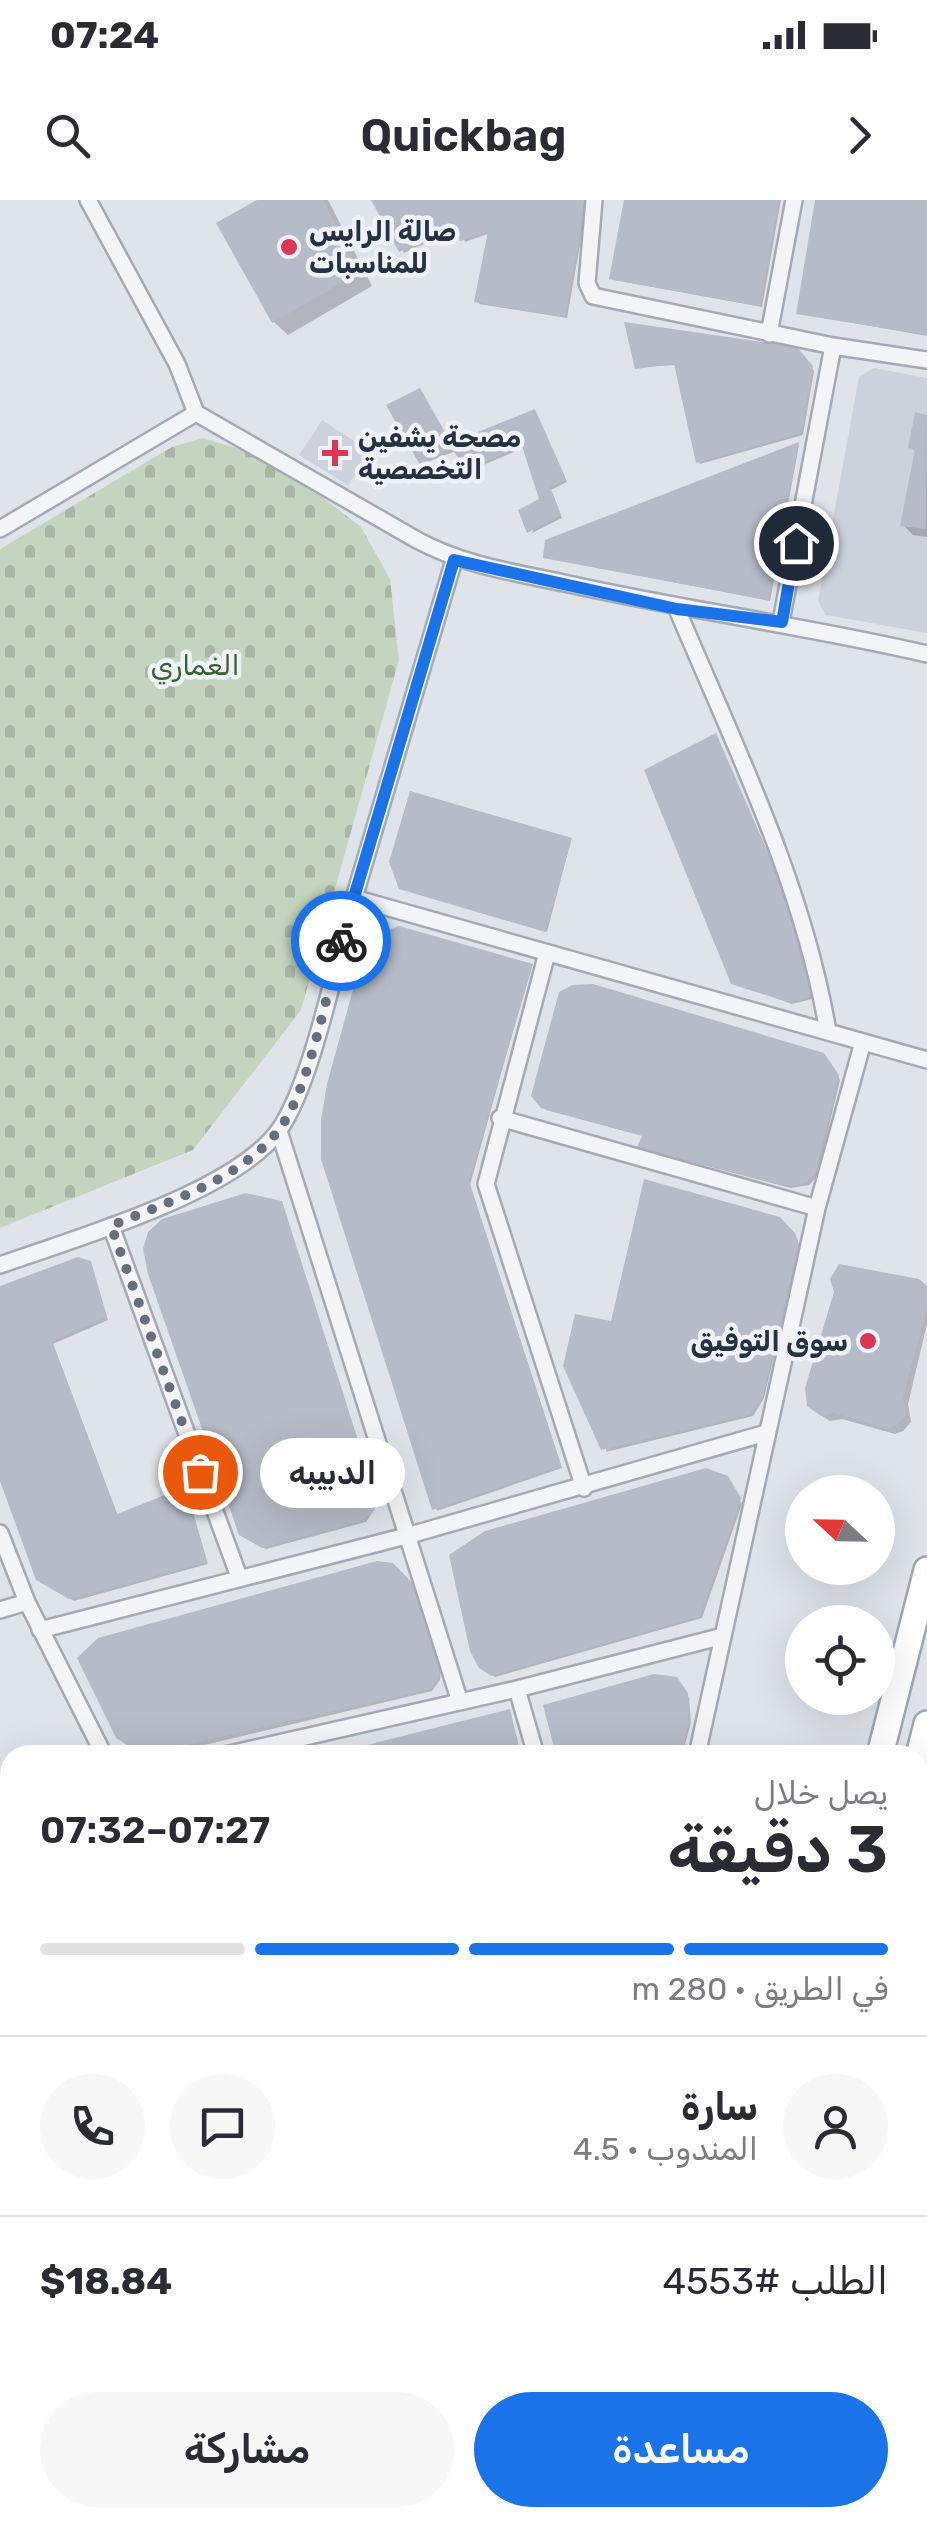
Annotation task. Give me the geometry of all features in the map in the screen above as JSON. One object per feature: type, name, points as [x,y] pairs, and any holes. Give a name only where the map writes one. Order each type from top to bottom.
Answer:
[{"type":"main road","points":[[883,1745],[927,1570]]},
{"type":"street","points":[[88,200],[183,376],[196,414],[454,560],[677,609],[782,622],[927,654]]},
{"type":"street","points":[[594,200],[587,283],[593,296],[768,334],[927,360]]},
{"type":"street","points":[[768,334],[794,200]]},
{"type":"street","points":[[782,622],[833,346]]},
{"type":"street","points":[[0,530],[196,414]]},
{"type":"street","points":[[0,1264],[111,1226],[230,1171],[279,1130],[301,1084],[454,560]]},
{"type":"street","points":[[677,609],[798,903],[816,959],[828,1032]]},
{"type":"street","points":[[354,898],[927,1060]]},
{"type":"street","points":[[547,953],[500,1118],[486,1184],[492,1213],[584,1488]]},
{"type":"street","points":[[698,1745],[817,1208],[863,1042]]},
{"type":"street","points":[[500,1118],[817,1208]]},
{"type":"street","points":[[279,1130],[460,1702]]},
{"type":"street","points":[[111,1226],[239,1578]]},
{"type":"street","points":[[40,1630],[584,1488],[766,1433]]},
{"type":"street","points":[[0,1533],[26,1602],[99,1745]]},
{"type":"street","points":[[0,1610],[26,1602]]},
{"type":"street","points":[[269,1745],[517,1689],[723,1636]]},
{"type":"street","points":[[517,1689],[533,1745]]},
{"type":"shaded area","points":[[874,368],[927,378],[927,633],[826,615],[818,601],[859,377]]},
{"type":"shaded area","name":"مصحة يشفين التخصصية","points":[[322,420],[371,452],[348,485],[299,455]]},
{"type":"green space","name":"الغماري","points":[[203,438],[239,449],[306,485],[361,527],[390,579],[399,660],[301,1010],[193,1150],[0,1228],[0,549],[172,447]]},
{"type":"building","name":"صالة الرايس للمناسبات","points":[[257,200],[323,200],[360,272],[272,323],[216,223]]},
{"type":"building","points":[[371,200],[586,200],[565,317],[474,302],[488,231],[460,241],[456,227],[399,252]]},
{"type":"building","points":[[624,200],[779,200],[760,306],[609,279]]},
{"type":"building","points":[[815,200],[927,200],[927,335],[796,314]]},
{"type":"building","points":[[624,322],[797,347],[813,366],[801,433],[696,463],[674,364],[635,369]]},
{"type":"building","points":[[420,388],[451,443],[535,409],[566,479],[550,487],[561,515],[527,533],[518,510],[539,499],[522,446],[466,470],[452,449],[420,465],[386,405]]},
{"type":"building","points":[[915,412],[927,415],[926,529],[900,526],[915,449],[908,448]]},
{"type":"building","points":[[799,442],[768,600],[543,558],[545,540]]},
{"type":"building","points":[[716,733],[799,924],[815,996],[788,1002],[731,984],[644,770]]},
{"type":"building","points":[[410,791],[572,838],[545,932],[399,889],[389,862]]},
{"type":"building","points":[[399,926],[533,964],[469,1181],[561,1466],[432,1510],[321,1159],[321,1120],[327,1084],[367,939]]},
{"type":"building","points":[[593,984],[824,1053],[839,1075],[815,1174],[806,1183],[787,1186],[637,1147],[642,1136],[541,1108],[531,1096],[559,992],[572,985]]},
{"type":"building","points":[[644,1179],[780,1217],[795,1233],[799,1245],[763,1395],[750,1414],[601,1450],[563,1366],[575,1314],[611,1321]]},
{"type":"building","points":[[246,1193],[282,1201],[377,1500],[373,1512],[363,1520],[262,1548],[239,1535],[148,1274],[143,1249],[148,1232],[162,1219]]},
{"type":"building","points":[[78,1257],[91,1261],[107,1317],[52,1341],[117,1514],[185,1487],[207,1562],[69,1599],[36,1580],[0,1481],[0,1286]]},
{"type":"building","name":"سوق التوفيق","points":[[839,1264],[919,1279],[927,1286],[927,1307],[903,1397],[906,1415],[887,1429],[834,1413],[821,1416],[807,1406],[805,1388],[834,1292],[830,1279]]},
{"type":"building","points":[[706,1468],[728,1476],[741,1498],[700,1616],[491,1676],[479,1668],[470,1651],[449,1555],[485,1531]]},
{"type":"building","points":[[377,1561],[393,1563],[416,1587],[440,1659],[439,1677],[430,1689],[186,1745],[127,1745],[116,1738],[77,1658],[98,1638]]},
{"type":"building","points":[[654,1674],[677,1677],[688,1693],[689,1720],[684,1745],[553,1745],[543,1705]]},
{"type":"building","points":[[510,1709],[519,1745],[367,1745]]},
{"type":"way so far","points":[[200,1472],[111,1226],[230,1171],[279,1130],[301,1084],[341,941]]},
{"type":"place","name":"صالة الرايس للمناسبات","points":[[289,247]]},
{"type":"place","name":"مصحة يشفين التخصصية","points":[[335,453]]},
{"type":"place","name":"سوق التوفيق","points":[[868,1341]]},
{"type":"place","name":"الدبيبه","points":[[200,1472]]},
{"type":"route","points":[[341,941],[454,560],[677,609],[782,622],[796,543]]}]
